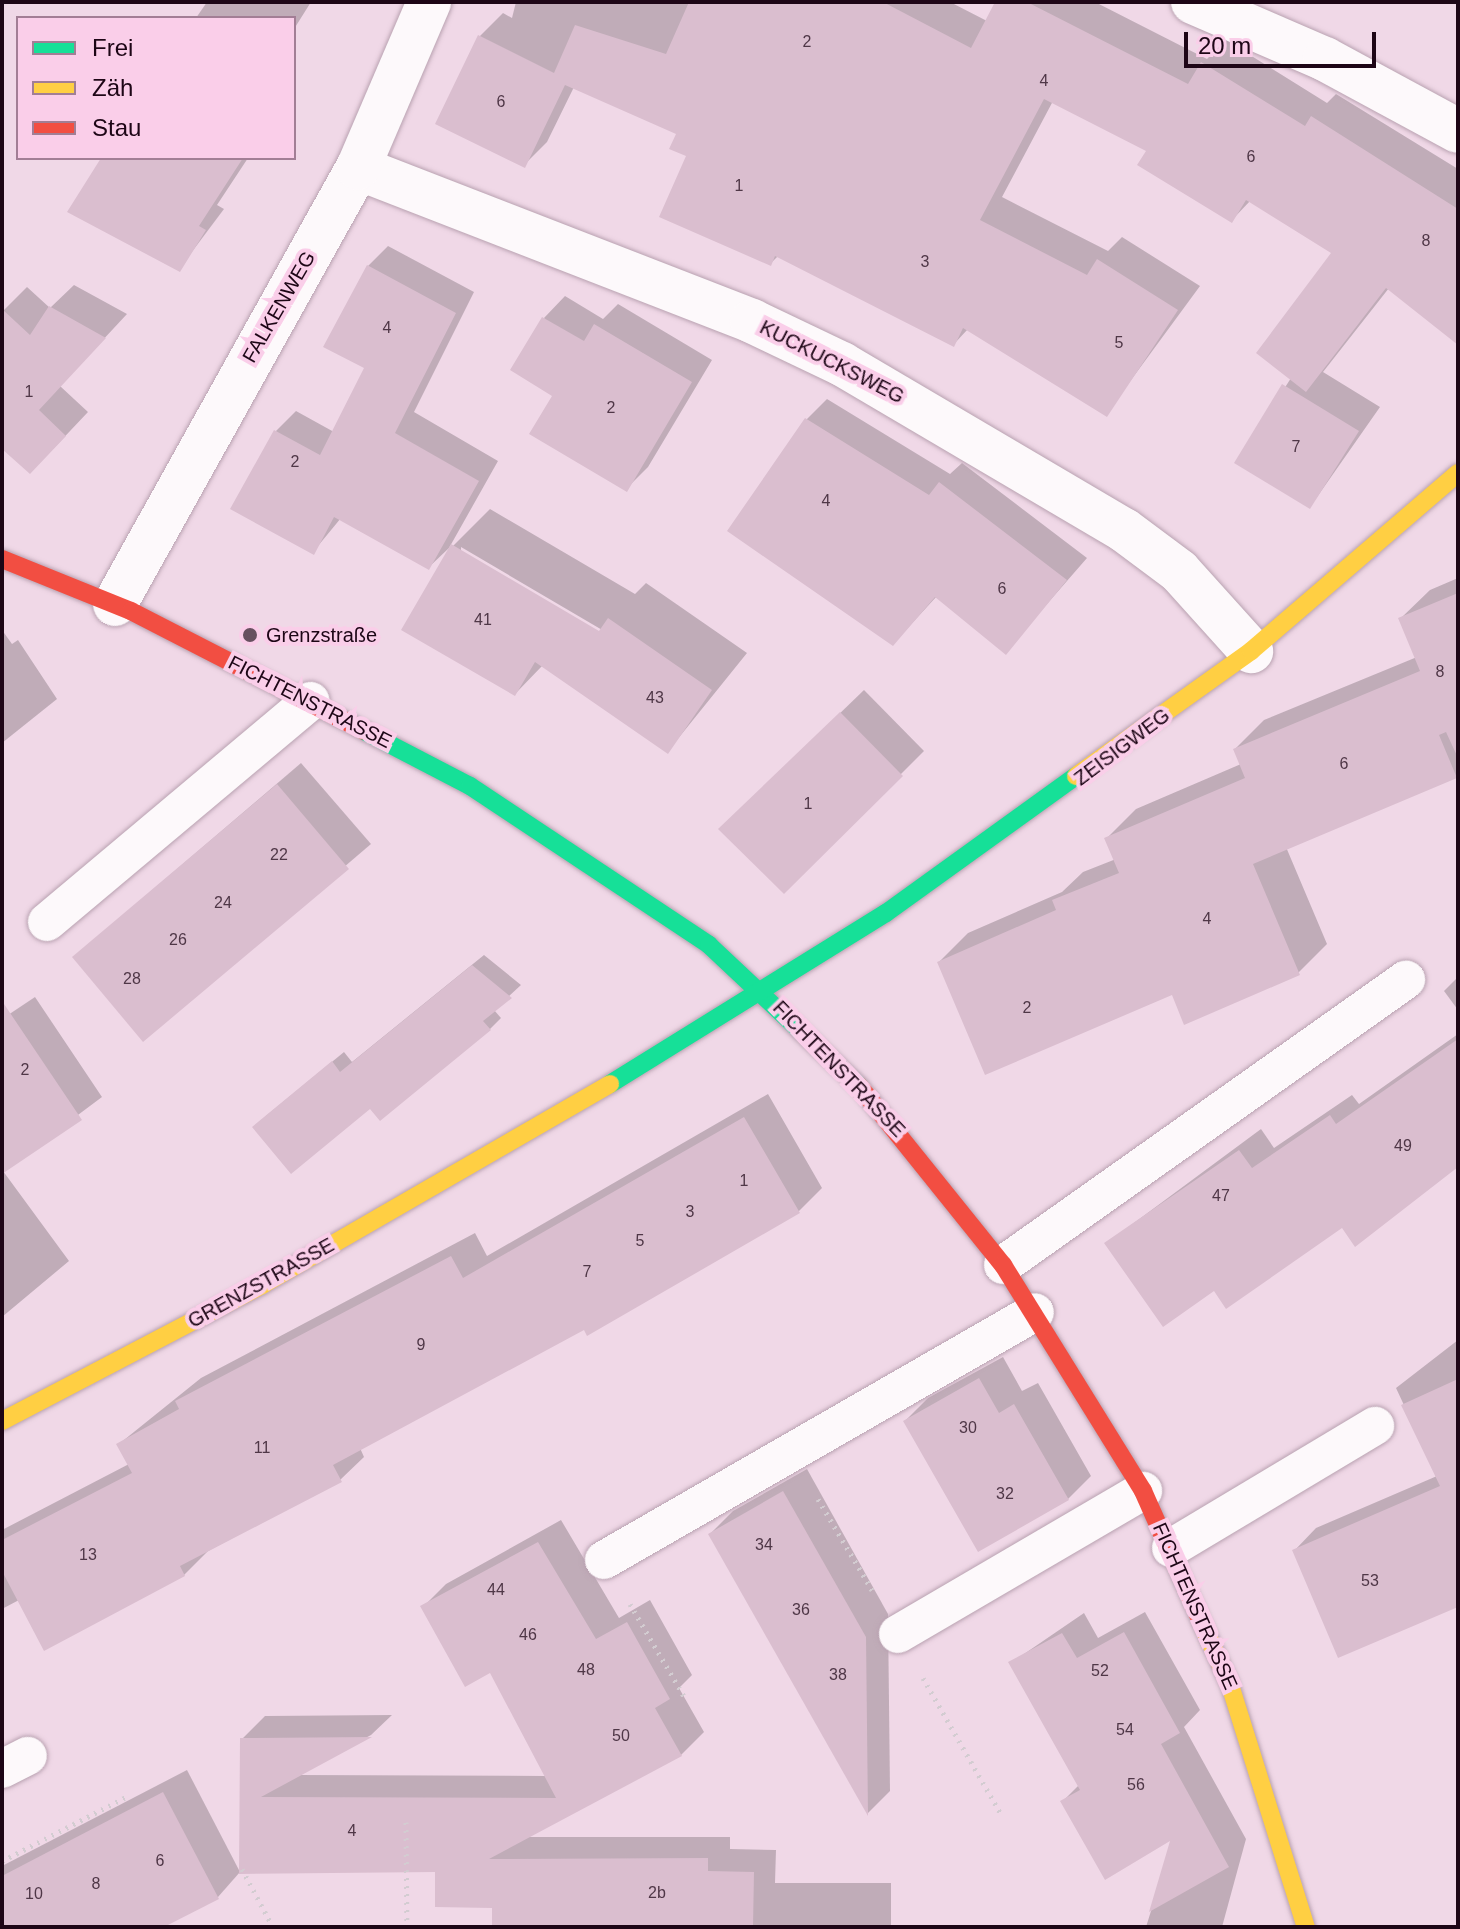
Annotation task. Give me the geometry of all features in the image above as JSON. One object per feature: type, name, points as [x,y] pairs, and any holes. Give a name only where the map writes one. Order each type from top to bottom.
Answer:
[{"type":"street","name":"FALKENWEG","points":[[115,604],[358,168],[429,2]]},
{"type":"street","points":[[1193,2],[1325,59],[1458,131]]},
{"type":"street","name":"KUCKUCKSWEG","points":[[358,168],[752,321],[842,364],[1124,530],[1179,571],[1251,651]]},
{"type":"street","name":"ZEISIGWEG","points":[[763,991],[886,913],[1251,651],[1458,473]]},
{"type":"street","name":"FICHTENSTRASSE","points":[[2,559],[115,604],[310,701],[604,869],[763,991],[897,1127],[1003,1265],[1035,1312],[1143,1491],[1230,1685],[1306,1927]]},
{"type":"street","name":"GRENZSTRASSE","points":[[2,1421],[276,1277],[763,991]]},
{"type":"lane","points":[[47,922],[310,701]]},
{"type":"lane","points":[[1003,1265],[1406,980]]},
{"type":"lane","points":[[604,1560],[1035,1312]]},
{"type":"lane","points":[[1171,1548],[1375,1426]]},
{"type":"lane","points":[[898,1634],[1143,1491]]},
{"type":"path","points":[[812,1487],[874,1594]]},
{"type":"path","points":[[628,1602],[686,1700]]},
{"type":"path","points":[[950,1725],[1002,1816]]},
{"type":"path","points":[[2,1861],[126,1797]]},
{"type":"path","points":[[406,1822],[407,1927]]},
{"type":"path","points":[[242,1869],[273,1927]]},
{"type":"building","points":[[689,2],[883,2],[971,48],[995,2],[1027,2],[1188,84],[1201,62],[1305,126],[1311,116],[1458,209],[1458,345],[1386,288],[1306,392],[1256,353],[1331,253],[1246,200],[1232,223],[1137,165],[1146,151],[1044,99],[980,220],[1087,275],[1097,259],[1178,310],[1107,417],[963,328],[954,347],[775,256],[771,266],[659,217],[686,156],[669,149],[676,134],[565,85],[525,168],[435,124],[478,35],[554,73],[575,25],[666,54]]},
{"type":"building","points":[[100,160],[242,160],[199,226],[206,230],[180,272],[67,212]]},
{"type":"building","points":[[367,265],[456,313],[395,433],[479,481],[429,570],[334,517],[314,555],[230,509],[274,430],[320,455],[364,368],[323,347]]},
{"type":"building","points":[[49,306],[106,338],[39,410],[66,436],[30,474],[2,449],[2,309],[30,335]]},
{"type":"building","points":[[542,317],[584,341],[594,324],[692,382],[627,492],[529,434],[552,396],[510,370]]},
{"type":"building","points":[[1282,384],[1359,431],[1310,509],[1234,463]]},
{"type":"building","points":[[805,418],[929,495],[939,482],[1067,580],[1006,655],[935,597],[893,646],[727,531]]},
{"type":"building","points":[[451,544],[599,631],[608,618],[712,690],[668,754],[535,662],[515,696],[401,630]]},
{"type":"building","points":[[1458,593],[1458,758],[1446,732],[1439,735],[1457,778],[1253,864],[1300,975],[1184,1025],[1172,995],[985,1075],[937,962],[1056,910],[1052,900],[1119,873],[1104,838],[1245,778],[1233,749],[1420,671],[1398,618]]},
{"type":"building","points":[[840,712],[903,776],[784,894],[718,829]]},
{"type":"building","points":[[277,784],[349,869],[143,1042],[72,957]]},
{"type":"building","points":[[472,965],[512,998],[483,1021],[491,1030],[380,1121],[370,1109],[291,1174],[252,1127],[332,1061],[340,1072]]},
{"type":"building","points":[[2,1001],[82,1120],[2,1174]]},
{"type":"building","points":[[1458,1039],[1458,1167],[1355,1247],[1342,1228],[1226,1309],[1214,1291],[1163,1327],[1104,1243],[1239,1150],[1252,1168],[1330,1115],[1336,1124]]},
{"type":"building","points":[[744,1117],[800,1213],[587,1336],[584,1330],[333,1465],[342,1482],[180,1566],[185,1576],[44,1651],[2,1571],[2,1540],[132,1473],[116,1444],[179,1409],[175,1401],[451,1256],[463,1278]]},
{"type":"building","points":[[979,1378],[999,1413],[1014,1404],[1069,1500],[978,1552],[903,1421]]},
{"type":"building","points":[[1458,1379],[1458,1607],[1338,1658],[1292,1550],[1440,1486],[1401,1405]]},
{"type":"building","points":[[783,1491],[866,1637],[868,1816],[708,1534]]},
{"type":"building","points":[[538,1542],[596,1639],[627,1622],[670,1699],[655,1708],[682,1756],[489,1859],[708,1858],[708,1871],[754,1872],[753,1927],[492,1927],[492,1908],[435,1907],[435,1872],[239,1874],[240,1738],[372,1737],[261,1797],[556,1798],[490,1673],[465,1687],[420,1606]]},
{"type":"building","points":[[1124,1632],[1180,1733],[1161,1744],[1229,1867],[1149,1912],[1170,1841],[1105,1880],[1060,1801],[1080,1790],[1008,1662],[1062,1633],[1077,1658]]},
{"type":"building","points":[[163,1792],[219,1899],[164,1927],[2,1927],[2,1876]]},
{"type":"traffic: fast","points":[[364,731],[470,786],[709,945],[859,1086]]},
{"type":"traffic: fast","points":[[610,1084],[886,913],[1076,776]]},
{"type":"traffic: slow","points":[[1076,776],[1251,651],[1458,473]]},
{"type":"traffic: slow","points":[[2,1421],[262,1285],[610,1084]]},
{"type":"traffic: slow","points":[[1204,1628],[1230,1685],[1306,1927]]},
{"type":"traffic: jam","points":[[2,559],[131,611],[364,731]]},
{"type":"traffic: jam","points":[[859,1086],[1003,1265],[1143,1491],[1204,1628]]},
{"type":"place","name":"Grenzstraße","points":[[250,635]]}]
